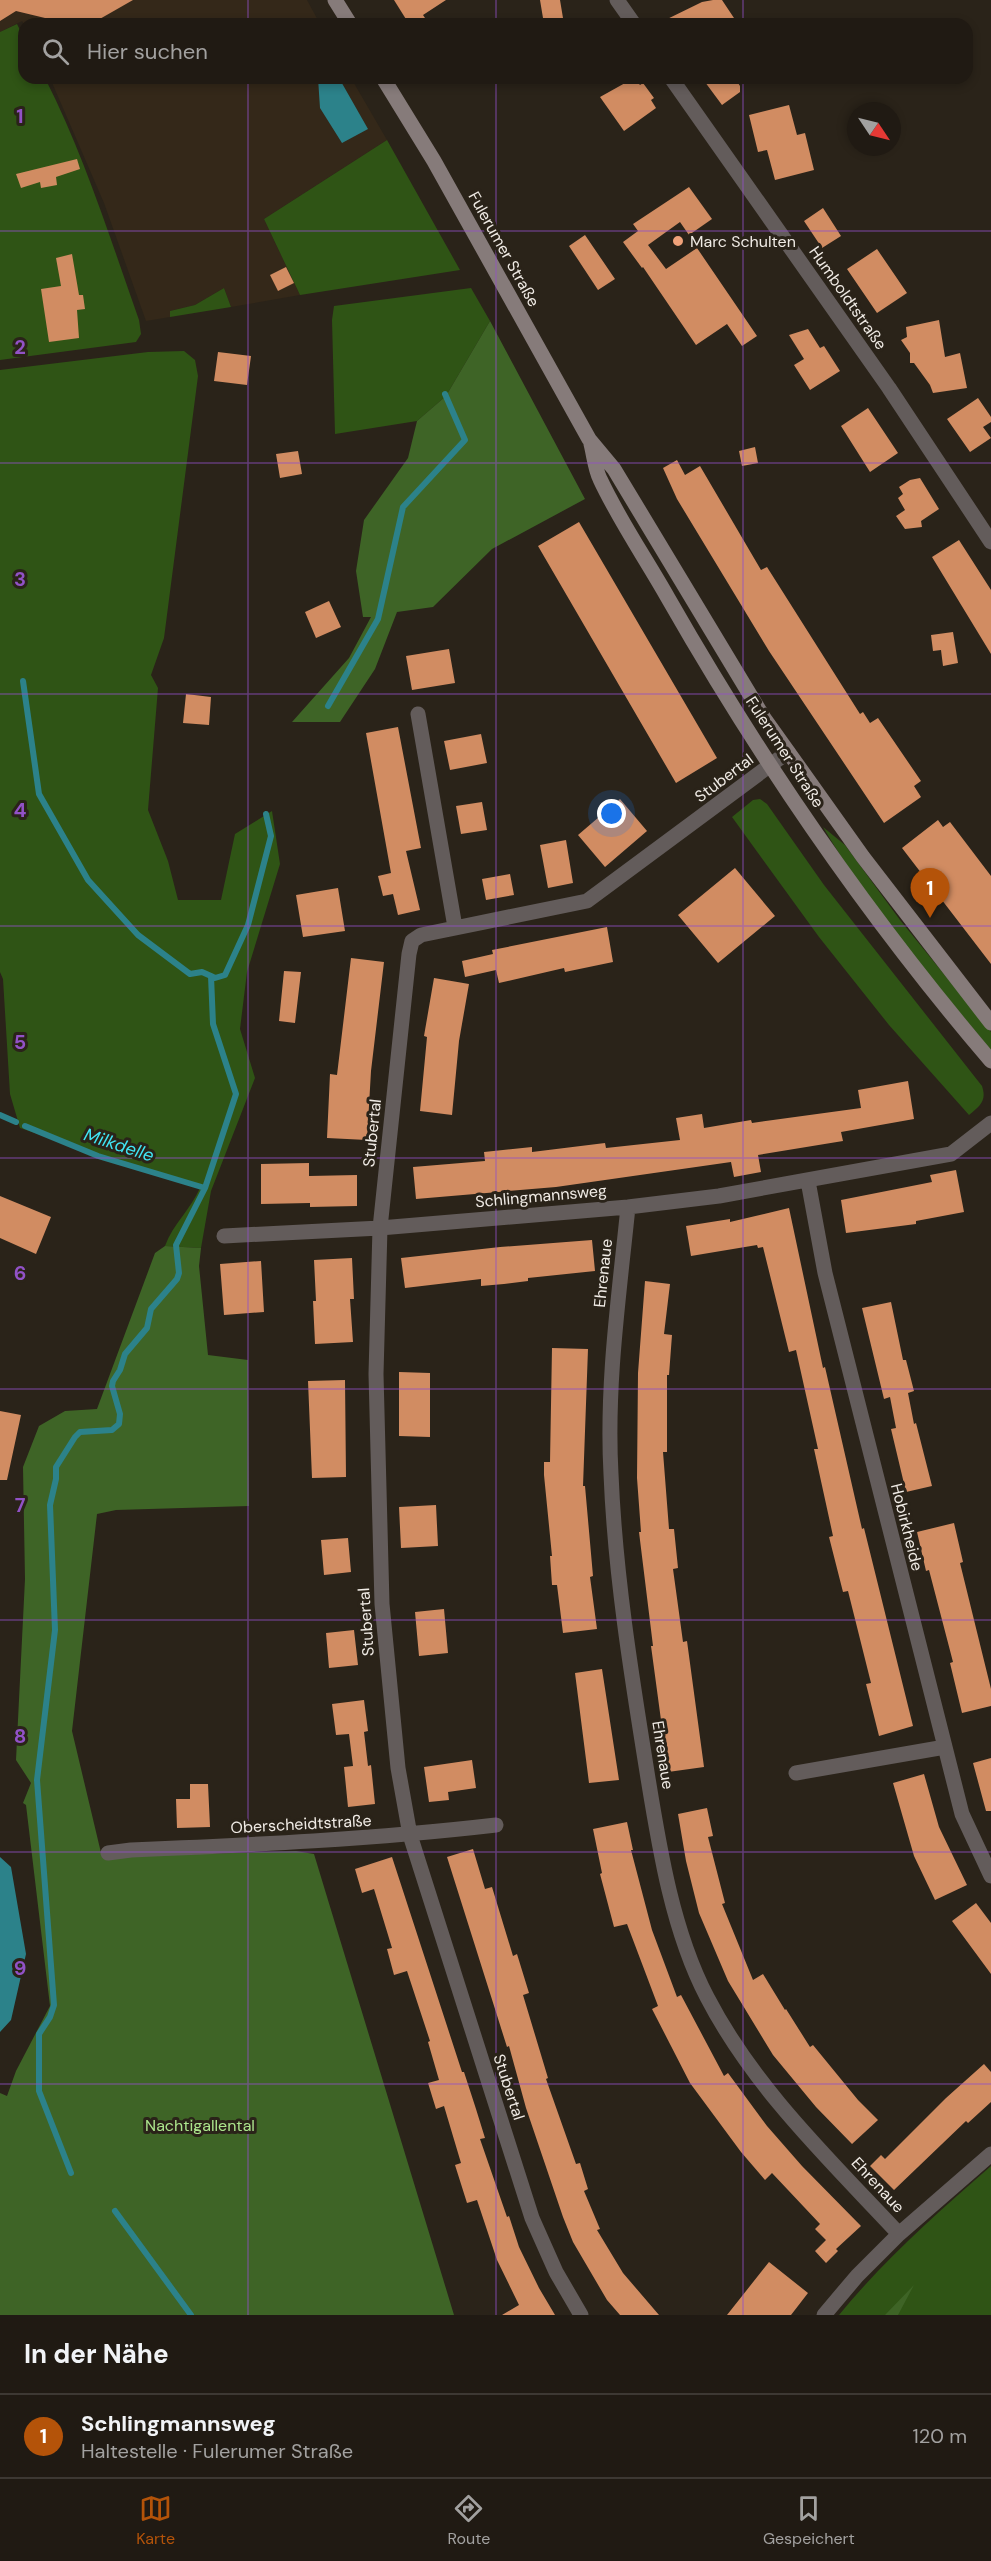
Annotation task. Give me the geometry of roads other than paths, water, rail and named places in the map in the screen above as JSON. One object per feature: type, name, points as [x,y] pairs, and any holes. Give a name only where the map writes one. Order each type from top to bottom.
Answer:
[{"type":"main road","points":[[335,0],[346,18]]},
{"type":"main road","name":"Fulerumer Straße","points":[[387,84],[434,161],[589,439],[614,469],[764,718],[870,866],[991,1023]]},
{"type":"main road","name":"Fulerumer Straße","points":[[589,439],[600,478],[697,648],[771,765],[843,872],[922,977],[991,1060]]},
{"type":"street","points":[[617,0],[630,18]]},
{"type":"street","name":"Humboldtstraße","points":[[675,84],[890,388],[991,542]]},
{"type":"street","points":[[418,714],[455,927]]},
{"type":"street","name":"Stubertal","points":[[581,2315],[556,2272],[532,2218],[410,1835],[398,1768],[382,1604],[376,1374],[380,1228],[409,954],[412,942],[421,935],[587,901],[788,753]]},
{"type":"street","name":"Schlingmannsweg","points":[[224,1236],[380,1228],[628,1207],[808,1181],[951,1154],[991,1123]]},
{"type":"street","name":"Hobirkheide","points":[[808,1181],[825,1273],[962,1814],[991,1876]]},
{"type":"street","name":"Ehrenaue","points":[[628,1207],[612,1366],[610,1473],[632,1675],[667,1881],[691,1961],[706,1996],[724,2027],[759,2078],[788,2114],[899,2234]]},
{"type":"street","points":[[796,1773],[945,1747]]},
{"type":"street","name":"Oberscheidtstraße","points":[[108,1853],[410,1835],[496,1825]]},
{"type":"street","points":[[824,2315],[857,2276],[899,2234],[991,2154]]},
{"type":"water","points":[[318,84],[342,84],[368,129],[342,143],[320,108]]},
{"type":"water","points":[[0,1857],[11,1867],[26,1954],[11,2020],[0,2032]]},
{"type":"waterway","points":[[328,706],[378,619],[403,507],[465,440],[445,394]]},
{"type":"waterway","points":[[23,681],[39,794],[88,880],[138,935],[190,974],[202,972],[211,976]]},
{"type":"waterway","points":[[71,2173],[39,2091],[39,2034],[50,2017],[54,2005],[37,1780],[55,1630],[50,1505],[56,1479],[56,1467],[75,1437],[80,1432],[112,1430],[119,1424],[120,1414],[112,1386],[113,1381],[120,1370],[125,1354],[147,1328],[151,1309],[177,1279],[179,1273],[176,1245],[205,1188],[236,1094],[213,1024],[211,976],[215,978],[225,975],[248,925],[271,836],[266,814]]},
{"type":"waterway","name":"Milkdelle","points":[[0,1115],[16,1122]]},
{"type":"waterway","name":"Milkdelle","points":[[25,1126],[98,1156],[205,1188]]},
{"type":"waterway","points":[[115,2211],[191,2315]]},
{"type":"place","name":"Marc Schulten","points":[[678,241]]},
{"type":"place","name":"Schlingmannsweg","points":[[930,918]]},
{"type":"park label","name":"Nachtigallental","points":[[200,2125]]}]
